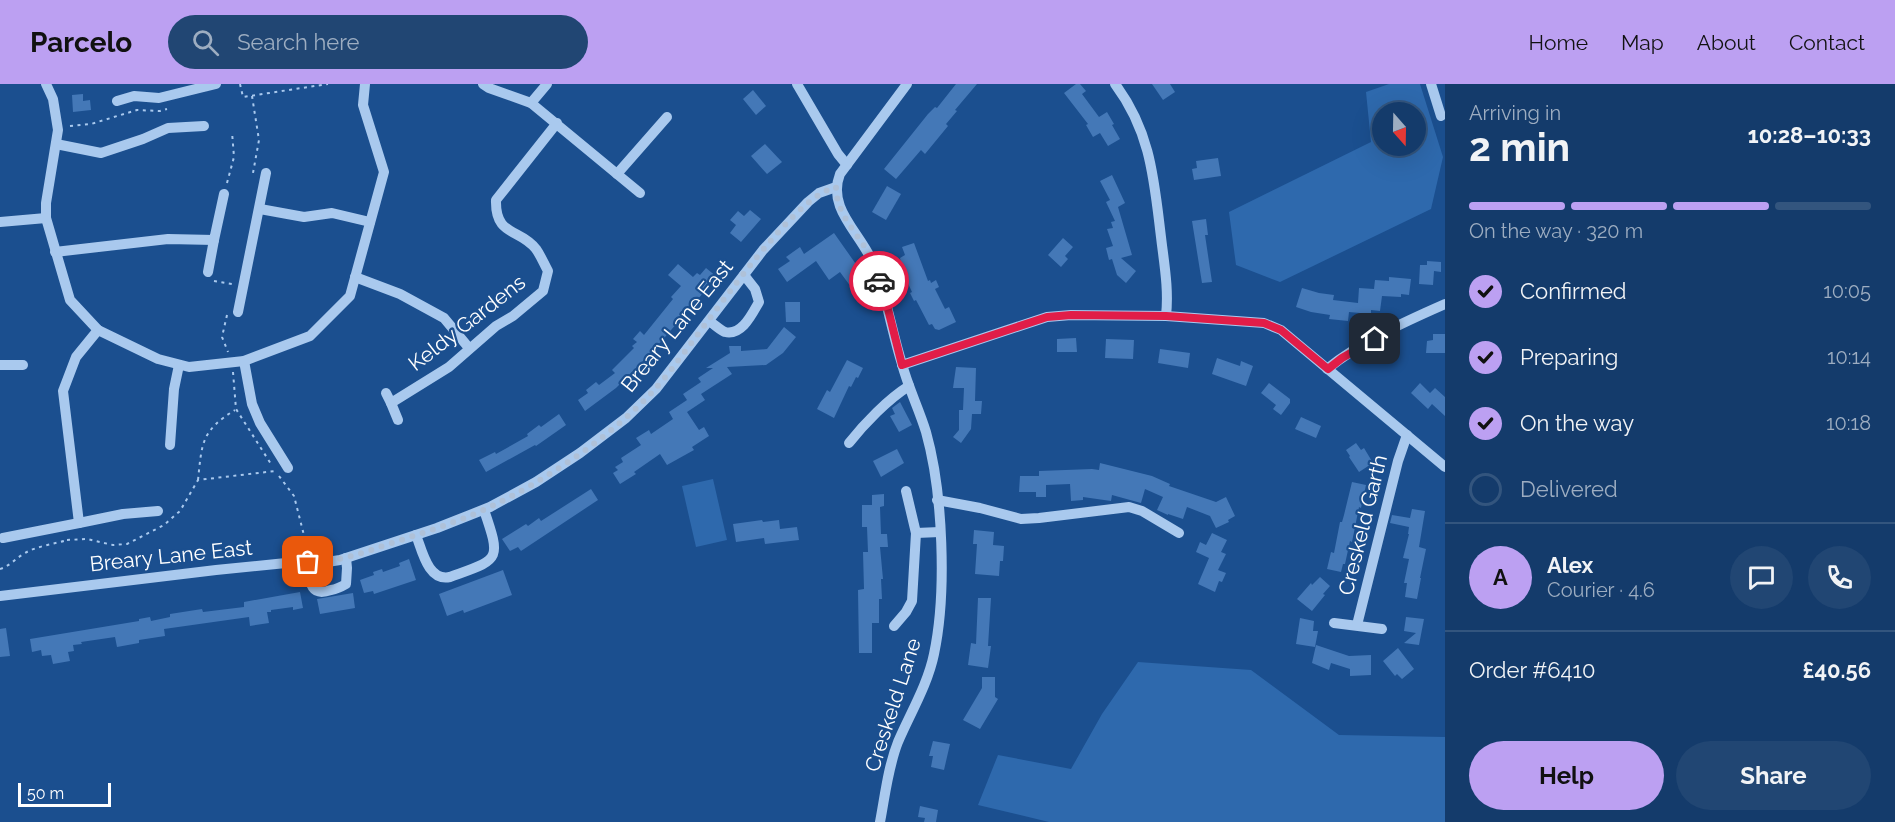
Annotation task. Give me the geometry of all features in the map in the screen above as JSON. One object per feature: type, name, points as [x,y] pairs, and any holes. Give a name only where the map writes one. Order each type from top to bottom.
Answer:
[{"type":"street","points":[[46,84],[53,99],[58,126],[46,203],[46,218],[70,300],[98,330],[158,359],[189,367],[244,361],[310,336],[350,296],[384,172],[363,105],[365,84]]},
{"type":"street","points":[[117,101],[134,96],[159,98],[201,85],[216,84]]},
{"type":"street","points":[[483,84],[531,103],[640,193]]},
{"type":"street","points":[[531,103],[547,84]]},
{"type":"street","points":[[797,84],[846,165]]},
{"type":"street","points":[[836,187],[846,165],[907,84]]},
{"type":"street","points":[[1115,84],[1140,126],[1150,155],[1165,269],[1166,316]]},
{"type":"street","points":[[1431,84],[1441,116]]},
{"type":"street","points":[[617,174],[667,117]]},
{"type":"street","name":"Keldy Gardens","points":[[391,404],[449,367],[496,326],[513,316],[543,291],[548,271],[536,248],[500,223],[496,212],[496,200],[557,123]]},
{"type":"street","points":[[56,144],[101,153],[168,128],[204,126]]},
{"type":"street","points":[[238,312],[267,173]]},
{"type":"street","name":"Breary Lane East","points":[[0,596],[216,570],[308,562],[321,563],[346,558],[484,510],[536,482],[580,453],[626,418],[656,388],[763,250],[819,193],[836,187]]},
{"type":"street","name":"Creskeld Lane","points":[[836,187],[836,198],[840,209],[870,258],[886,301],[902,365],[926,433],[940,532],[940,614],[934,655],[897,745],[880,822]]},
{"type":"street","points":[[208,272],[224,194]]},
{"type":"street","points":[[260,209],[304,217],[332,213],[370,222]]},
{"type":"street","points":[[0,222],[46,218]]},
{"type":"street","points":[[55,252],[168,239],[214,240]]},
{"type":"street","points":[[709,321],[724,332],[735,332],[749,320],[759,302],[755,289],[744,275]]},
{"type":"street","points":[[355,277],[400,294],[444,318],[469,348]]},
{"type":"street","points":[[1328,369],[1342,358],[1407,321],[1445,304]]},
{"type":"street","points":[[902,365],[1047,317],[1166,316],[1264,323],[1281,330],[1445,467]]},
{"type":"street","points":[[79,523],[63,392],[76,357],[98,330]]},
{"type":"street","points":[[244,361],[252,404],[260,423],[288,468]]},
{"type":"street","points":[[0,365],[23,365]]},
{"type":"street","points":[[170,445],[174,389],[179,365]]},
{"type":"street","points":[[849,443],[897,393],[909,386]]},
{"type":"street","points":[[386,393],[398,420]]},
{"type":"street","name":"Creskeld Garth","points":[[1357,625],[1398,461],[1407,435]]},
{"type":"street","points":[[894,626],[906,612],[912,600],[916,533],[906,491]]},
{"type":"street","points":[[937,500],[957,502],[1021,519],[1039,519],[1129,507],[1142,511],[1179,533]]},
{"type":"street","points":[[416,535],[429,567],[437,576],[450,577],[491,560],[495,546],[484,510]]},
{"type":"street","points":[[3,538],[123,514],[158,511]]},
{"type":"street","points":[[916,533],[940,532]]},
{"type":"street","points":[[308,562],[312,587],[322,593],[346,584],[346,558]]},
{"type":"street","points":[[1334,623],[1382,629]]},
{"type":"path","points":[[240,84],[243,97],[328,84]]},
{"type":"path","points":[[58,126],[91,124],[137,110],[160,111],[169,108]]},
{"type":"path","points":[[224,194],[234,157],[232,132]]},
{"type":"path","points":[[0,569],[7,567],[25,553],[51,543],[87,539],[113,545],[127,544],[164,525],[180,511],[198,480],[202,444],[210,429],[220,419],[236,410]]},
{"type":"path","points":[[198,480],[275,471]]},
{"type":"path","points":[[65,525],[67,540]]},
{"type":"shaded area","points":[[1389,84],[1420,84],[1426,102],[1372,102],[1372,156],[1426,156],[1426,103],[1443,157],[1431,209],[1280,282],[1236,265],[1229,212],[1371,142],[1366,92]]},
{"type":"shaded area","points":[[713,479],[727,540],[696,547],[682,486]]},
{"type":"shaded area","points":[[1138,662],[1251,670],[1339,735],[1445,737],[1445,822],[1049,822],[978,805],[998,755],[1071,769],[1102,714]]},
{"type":"building","points":[[956,84],[977,84],[955,110],[957,111],[946,124],[948,126],[925,154],[921,150],[896,179],[884,169],[928,114],[935,107],[937,108]]},
{"type":"building","points":[[1076,84],[1080,84],[1086,91],[1082,94],[1099,117],[1107,112],[1120,139],[1108,146],[1100,133],[1093,137],[1086,125],[1088,124],[1064,93]]},
{"type":"building","points":[[1152,84],[1170,84],[1175,92],[1163,100]]},
{"type":"building","points":[[753,90],[766,106],[756,115],[743,99]]},
{"type":"building","points":[[83,94],[83,101],[90,100],[91,110],[73,112],[72,95]]},
{"type":"building","points":[[765,144],[782,162],[767,174],[751,156]]},
{"type":"building","points":[[1218,158],[1221,176],[1194,180],[1192,169],[1197,168],[1196,161]]},
{"type":"building","points":[[1112,175],[1125,203],[1118,207],[1132,255],[1121,258],[1136,271],[1126,283],[1117,275],[1106,248],[1113,246],[1107,229],[1113,228],[1111,222],[1115,221],[1106,202],[1110,200],[1100,181]]},
{"type":"building","points":[[887,186],[901,194],[886,220],[872,212]]},
{"type":"building","points":[[750,210],[761,219],[741,242],[730,233],[736,225],[730,220],[738,211],[744,216]]},
{"type":"building","points":[[1206,219],[1208,235],[1205,235],[1212,282],[1202,283],[1192,221]]},
{"type":"building","points":[[834,233],[865,277],[851,287],[840,272],[829,280],[816,261],[787,282],[778,269],[790,261],[786,257],[800,247],[804,254]]},
{"type":"building","points":[[1063,238],[1073,247],[1065,256],[1068,259],[1061,267],[1048,255]]},
{"type":"building","points":[[914,243],[928,281],[930,280],[931,283],[936,280],[939,287],[935,289],[945,309],[949,307],[956,322],[939,330],[935,329],[932,324],[929,325],[916,300],[914,301],[899,264],[901,263],[900,258],[905,255],[902,247]]},
{"type":"building","points":[[1427,261],[1441,262],[1441,272],[1434,271],[1433,285],[1419,284],[1420,265],[1427,265]]},
{"type":"building","points":[[678,264],[693,277],[697,273],[700,275],[706,268],[717,277],[652,352],[616,388],[585,411],[578,400],[588,393],[586,390],[596,382],[599,385],[615,373],[612,370],[634,348],[632,346],[637,342],[633,339],[640,331],[644,335],[673,299],[671,297],[681,286],[668,275]]},
{"type":"building","points":[[1389,277],[1411,279],[1409,295],[1382,296],[1380,311],[1371,310],[1371,314],[1349,312],[1348,321],[1329,319],[1330,315],[1296,307],[1302,288],[1334,295],[1333,300],[1358,303],[1359,288],[1374,289],[1375,280],[1389,281]]},
{"type":"building","points":[[785,302],[800,302],[800,322],[786,322]]},
{"type":"building","points":[[784,327],[796,337],[783,353],[766,365],[727,367],[732,374],[701,394],[705,400],[687,412],[699,430],[704,427],[709,436],[692,447],[694,450],[667,465],[660,454],[620,484],[613,473],[618,470],[615,467],[623,462],[621,458],[641,445],[636,438],[649,430],[651,434],[673,419],[669,412],[687,400],[683,394],[701,382],[698,378],[713,368],[706,368],[730,353],[729,346],[741,346],[741,351],[767,349]]},
{"type":"building","points":[[1433,334],[1445,334],[1445,353],[1426,353],[1427,341],[1433,340]]},
{"type":"building","points":[[1076,338],[1077,352],[1057,352],[1057,339]]},
{"type":"building","points":[[1106,339],[1134,340],[1133,359],[1105,358]]},
{"type":"building","points":[[1160,349],[1190,353],[1188,368],[1158,363]]},
{"type":"building","points":[[1217,358],[1240,366],[1241,361],[1253,366],[1246,386],[1212,374]]},
{"type":"building","points":[[847,360],[863,368],[851,387],[849,386],[834,418],[817,409],[827,390],[830,392]]},
{"type":"building","points":[[956,367],[976,368],[975,401],[982,401],[981,414],[972,414],[971,429],[961,443],[953,437],[959,430],[959,410],[963,410],[964,388],[953,388]]},
{"type":"building","points":[[1269,383],[1290,399],[1290,403],[1281,415],[1273,409],[1276,405],[1261,393]]},
{"type":"building","points":[[1420,383],[1430,393],[1435,388],[1445,397],[1445,416],[1432,404],[1428,409],[1411,393]]},
{"type":"building","points":[[900,402],[912,425],[899,432],[890,416],[895,414],[892,408]]},
{"type":"building","points":[[559,414],[566,425],[536,446],[486,472],[479,460],[495,452],[496,454],[528,436],[527,434],[539,425],[541,427]]},
{"type":"building","points":[[1301,417],[1321,426],[1316,438],[1295,429]]},
{"type":"building","points":[[1356,443],[1361,450],[1364,448],[1373,463],[1359,472],[1346,450]]},
{"type":"building","points":[[897,449],[904,463],[881,477],[873,461]]},
{"type":"building","points":[[1100,463],[1152,476],[1170,484],[1169,486],[1216,502],[1226,497],[1235,516],[1228,520],[1229,522],[1216,528],[1210,516],[1187,507],[1183,519],[1168,515],[1157,510],[1163,497],[1145,489],[1141,503],[1112,495],[1111,501],[1083,497],[1083,500],[1071,501],[1070,484],[1046,485],[1046,497],[1036,497],[1036,492],[1019,492],[1020,476],[1039,476],[1039,471],[1099,470]]},
{"type":"building","points":[[1352,482],[1366,485],[1352,542],[1350,541],[1341,572],[1327,569],[1331,552],[1334,553],[1340,522],[1342,522]]},
{"type":"building","points":[[591,489],[598,500],[521,551],[518,547],[510,551],[502,539],[539,518],[541,521]]},
{"type":"building","points":[[884,494],[884,506],[880,507],[881,534],[887,534],[888,547],[880,547],[883,579],[881,579],[882,599],[879,599],[879,623],[872,623],[872,653],[859,653],[858,590],[864,589],[863,552],[868,552],[867,527],[862,527],[862,505],[872,505],[872,495]]},
{"type":"building","points":[[1412,509],[1425,511],[1419,547],[1426,549],[1417,599],[1405,597],[1407,583],[1404,583],[1409,559],[1403,558],[1409,527],[1390,523],[1392,515],[1410,518]]},
{"type":"building","points":[[762,520],[763,522],[779,520],[780,529],[797,527],[799,540],[765,544],[764,538],[736,542],[733,524]]},
{"type":"building","points":[[974,530],[994,532],[993,545],[1004,546],[999,576],[975,574],[977,544],[973,544]]},
{"type":"building","points":[[1212,533],[1227,540],[1221,552],[1226,554],[1218,570],[1226,573],[1222,582],[1219,581],[1215,592],[1198,584],[1209,558],[1196,552],[1200,542],[1206,545]]},
{"type":"building","points":[[409,559],[416,580],[374,594],[373,591],[364,593],[360,580],[374,575],[373,572],[382,569],[383,572],[400,566],[399,563]]},
{"type":"building","points":[[503,570],[512,595],[464,613],[463,610],[447,616],[439,594]]},
{"type":"building","points":[[1320,577],[1330,586],[1312,611],[1297,599],[1311,583],[1312,585]]},
{"type":"building","points":[[300,592],[303,608],[271,610],[267,612],[269,623],[250,626],[249,617],[164,629],[165,636],[139,640],[139,643],[117,647],[115,637],[81,642],[82,644],[73,645],[74,651],[68,652],[70,661],[53,664],[51,655],[42,656],[41,650],[32,652],[30,639],[139,621],[139,619],[150,617],[151,621],[170,617],[170,614],[202,609],[203,612],[244,607],[244,602]]},
{"type":"building","points":[[353,593],[355,608],[320,614],[317,599]]},
{"type":"building","points":[[978,598],[991,598],[988,646],[991,646],[988,668],[968,665],[971,643],[976,644]]},
{"type":"building","points":[[1406,617],[1424,619],[1419,645],[1404,643],[1416,633],[1404,631]]},
{"type":"building","points":[[1300,618],[1314,621],[1313,631],[1318,631],[1315,647],[1296,644]]},
{"type":"building","points":[[6,628],[10,656],[0,657],[0,629]]},
{"type":"building","points":[[1316,645],[1349,656],[1371,655],[1371,675],[1350,676],[1350,669],[1331,663],[1329,670],[1312,663]]},
{"type":"building","points":[[1398,648],[1414,669],[1402,679],[1397,674],[1395,676],[1383,661]]},
{"type":"building","points":[[982,677],[995,677],[995,697],[998,699],[980,729],[963,720],[982,688]]},
{"type":"building","points":[[933,741],[950,744],[944,770],[931,767],[933,756],[929,756]]},
{"type":"building","points":[[920,806],[938,810],[936,822],[924,822],[925,818],[918,817]]},
{"type":"way so far","points":[[308,562],[321,563],[340,560],[468,516],[536,482],[580,453],[626,418],[656,388],[763,250],[819,193],[836,187],[836,198],[840,209],[870,258],[879,281]]},
{"type":"route","points":[[879,281],[902,365],[1047,317],[1071,315],[1166,316],[1264,323],[1281,330],[1328,369],[1375,339]]}]
